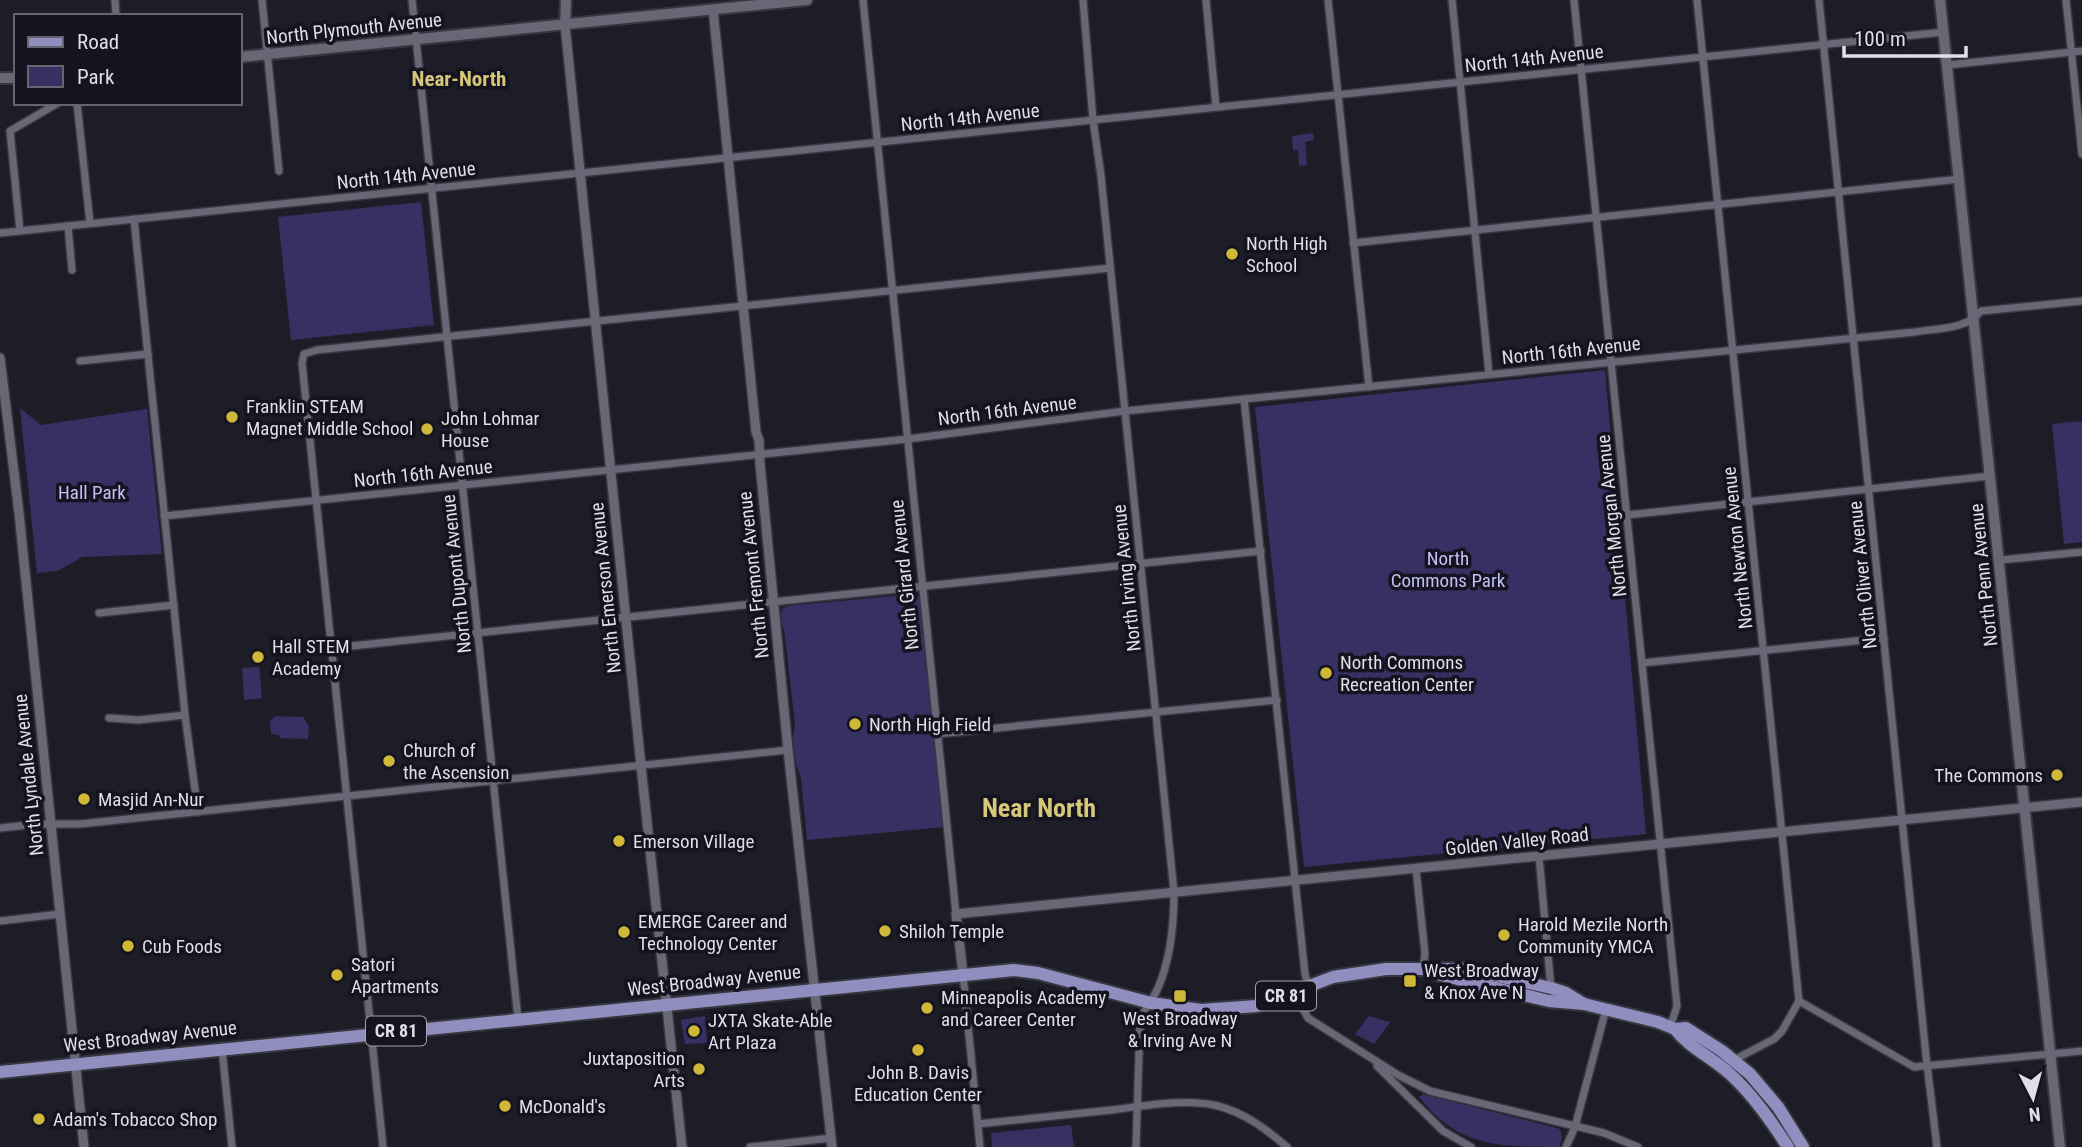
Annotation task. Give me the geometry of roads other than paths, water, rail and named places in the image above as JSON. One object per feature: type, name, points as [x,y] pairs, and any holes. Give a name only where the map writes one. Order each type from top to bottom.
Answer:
[{"type":"main road","points":[[565,25],[566,0]]},
{"type":"main road","name":"North Plymouth Avenue","points":[[242,57],[565,25],[712,4],[807,0]]},
{"type":"main road","name":"North Penn Avenue","points":[[1940,0],[2060,1147]]},
{"type":"main road","name":"West Broadway Avenue","points":[[0,1072],[1014,970],[1038,973],[1151,1003],[1201,1010],[1219,1011],[1257,1006],[1333,977],[1386,969],[1466,969],[1550,988],[1566,993],[1584,1004]]},
{"type":"main road","name":"West Broadway Avenue","points":[[1423,970],[1549,1001],[1584,1004],[1672,1028],[1686,1028],[1750,1074],[1772,1099],[1803,1147]]},
{"type":"main road","name":"West Broadway Avenue","points":[[1672,1028],[1685,1042],[1714,1061],[1742,1086],[1761,1107],[1788,1147]]},
{"type":"street","points":[[262,0],[279,171]]},
{"type":"street","name":"North Dupont Avenue","points":[[412,0],[518,1019]]},
{"type":"street","name":"North Girard Avenue","points":[[863,0],[980,1147]]},
{"type":"street","name":"North Irving Avenue","points":[[1083,0],[1093,120],[1101,176],[1174,892],[1173,928],[1165,968],[1151,1003],[1141,1014],[1136,1147]]},
{"type":"street","points":[[1206,0],[1216,107]]},
{"type":"street","points":[[1328,0],[1368,387]]},
{"type":"street","points":[[1451,0],[1489,374]]},
{"type":"street","name":"North Morgan Avenue","points":[[1574,0],[1677,1006],[1672,1028]]},
{"type":"street","name":"North Newton Avenue","points":[[1697,0],[1799,1002]]},
{"type":"street","name":"North Oliver Avenue","points":[[1819,0],[1937,1147]]},
{"type":"street","points":[[2066,0],[2082,154]]},
{"type":"street","name":"North Fremont Avenue","points":[[712,4],[831,1143]]},
{"type":"street","name":"North Emerson Avenue","points":[[565,25],[640,766],[682,1147]]},
{"type":"street","name":"North 14th Avenue","points":[[0,233],[1944,32]]},
{"type":"street","points":[[1947,65],[2082,51]]},
{"type":"street","points":[[20,231],[10,131],[55,105]]},
{"type":"street","points":[[77,105],[90,223]]},
{"type":"street","points":[[1353,243],[1960,179]]},
{"type":"street","points":[[134,219],[173,605],[198,812]]},
{"type":"street","points":[[68,226],[72,270]]},
{"type":"street","points":[[383,1147],[302,363],[304,354],[317,350],[1110,268]]},
{"type":"street","points":[[1974,320],[1981,311],[2082,301]]},
{"type":"street","name":"North 16th Avenue","points":[[164,516],[908,439],[1125,411],[1854,338],[1964,325],[1974,320]]},
{"type":"street","points":[[80,361],[148,354]]},
{"type":"street","name":"North Lyndale Avenue","points":[[0,358],[19,513],[84,1147]]},
{"type":"street","points":[[1244,399],[1305,974],[1310,986]]},
{"type":"street","points":[[1627,514],[1990,476]]},
{"type":"street","points":[[332,648],[1261,551]]},
{"type":"street","points":[[2000,560],[2082,552]]},
{"type":"street","points":[[99,613],[173,605]]},
{"type":"street","points":[[1642,663],[1884,638]]},
{"type":"street","points":[[937,734],[1277,700]]},
{"type":"street","points":[[109,718],[139,720],[185,715]]},
{"type":"street","points":[[0,828],[198,812],[788,750]]},
{"type":"street","name":"Golden Valley Road","points":[[956,914],[2082,802]]},
{"type":"street","points":[[1539,856],[1550,988]]},
{"type":"street","points":[[1416,869],[1425,954],[1423,970]]},
{"type":"street","points":[[0,921],[60,914]]},
{"type":"street","points":[[1294,992],[1308,1017],[1366,1056],[1430,1091],[1604,1133],[1638,1147]]},
{"type":"street","points":[[1734,1060],[1774,1039],[1782,1031],[1799,1002],[1914,1067],[2082,1051]]},
{"type":"street","points":[[1566,1147],[1575,1127],[1606,1009]]},
{"type":"street","points":[[222,1048],[232,1147]]},
{"type":"street","points":[[1366,1056],[1427,1117],[1471,1147]]},
{"type":"street","points":[[978,1124],[1188,1104],[1229,1109],[1261,1125],[1287,1147]]},
{"type":"street","points":[[750,1147],[831,1143]]},
{"type":"place","name":"North High School","points":[[1232,254]]},
{"type":"place","name":"Franklin STEAM Magnet Middle School","points":[[232,417]]},
{"type":"place","name":"John Lohmar House","points":[[427,429]]},
{"type":"place","name":"Hall STEM Academy","points":[[258,657]]},
{"type":"place","name":"North Commons Recreation Center","points":[[1326,673]]},
{"type":"place","name":"North High Field","points":[[855,724]]},
{"type":"place","name":"Church of the Ascension","points":[[389,761]]},
{"type":"place","name":"The Commons","points":[[2057,775]]},
{"type":"place","name":"Masjid An-Nur","points":[[84,799]]},
{"type":"place","name":"Emerson Village","points":[[619,841]]},
{"type":"place","name":"Shiloh Temple","points":[[885,931]]},
{"type":"place","name":"EMERGE Career and Technology Center","points":[[624,932]]},
{"type":"place","name":"Harold Mezile North Community YMCA","points":[[1504,935]]},
{"type":"place","name":"Cub Foods","points":[[128,946]]},
{"type":"place","name":"Satori Apartments","points":[[337,975]]},
{"type":"place","name":"West Broadway & Knox Ave N","points":[[1410,981]]},
{"type":"place","name":"West Broadway & Irving Ave N","points":[[1180,996]]},
{"type":"place","name":"Minneapolis Academy and Career Center","points":[[927,1008]]},
{"type":"place","name":"JXTA Skate-Able Art Plaza","points":[[694,1031]]},
{"type":"place","name":"John B. Davis Education Center","points":[[918,1050]]},
{"type":"place","name":"Juxtaposition Arts","points":[[699,1069]]},
{"type":"place","name":"McDonald's","points":[[505,1106]]},
{"type":"place","name":"Adam's Tobacco Shop","points":[[39,1119]]},
{"type":"district","name":"Near-North","points":[[459,79]]},
{"type":"district","name":"Near North","points":[[1039,808]]},
{"type":"park label","name":"Hall Park","points":[[92,492]]},
{"type":"park label","name":"North Commons Park","points":[[1448,569]]}]
